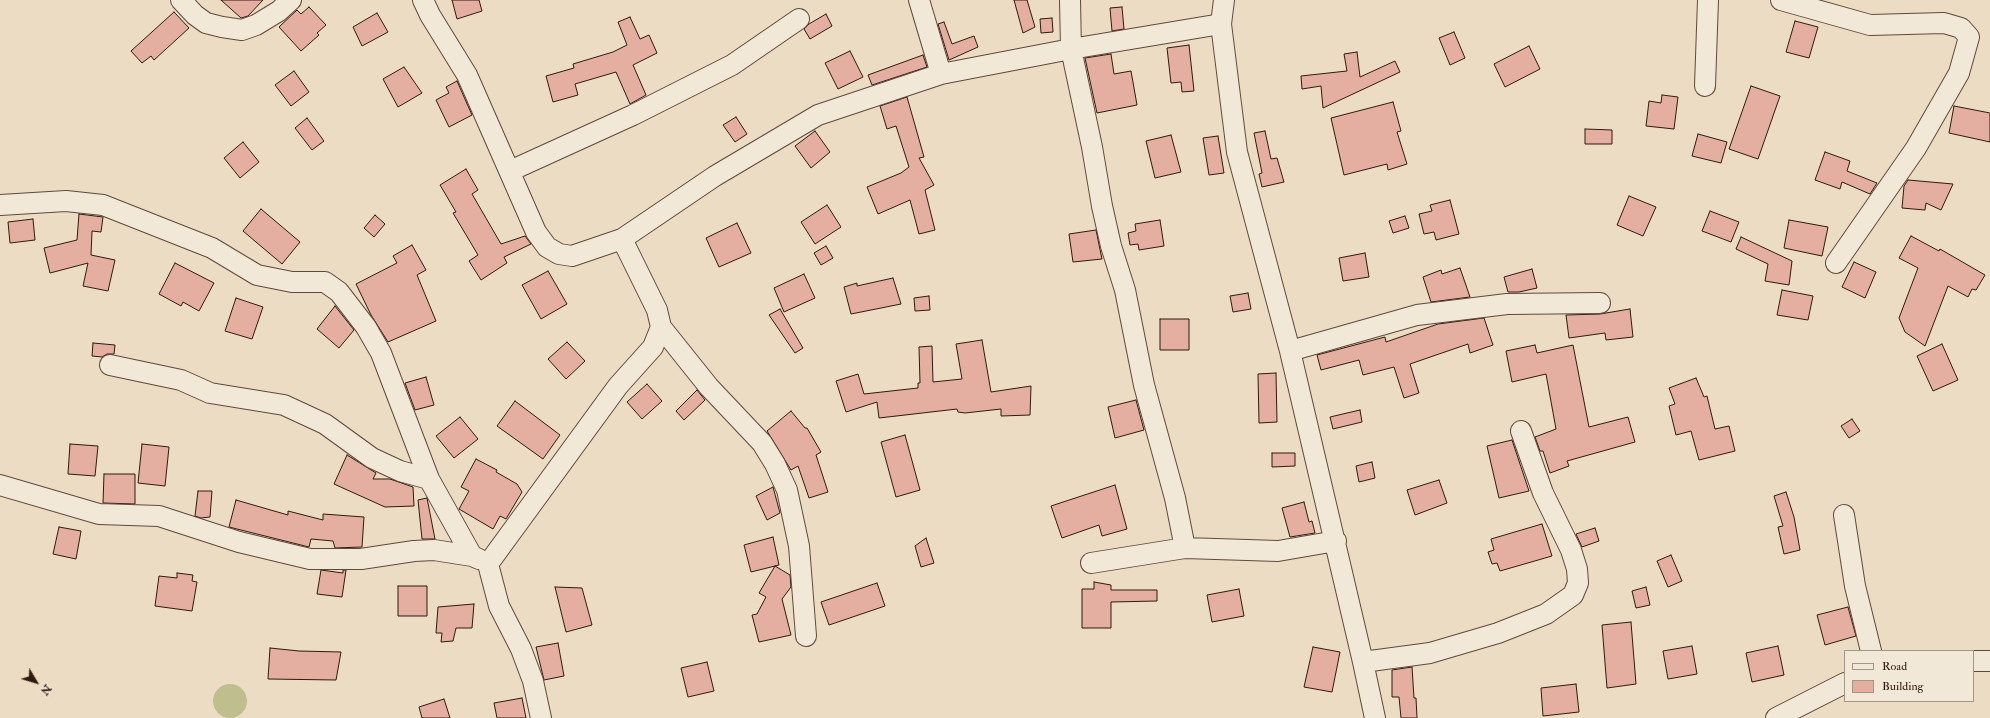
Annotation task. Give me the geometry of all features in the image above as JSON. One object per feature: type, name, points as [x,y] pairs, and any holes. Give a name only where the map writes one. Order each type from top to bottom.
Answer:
[{"type":"street","points":[[181,0],[195,16],[206,22],[222,27],[242,30],[256,25],[279,12],[291,0]]},
{"type":"street","points":[[423,0],[430,15],[467,75],[536,232],[547,247],[559,254],[572,256],[622,239],[715,176],[818,115],[941,74],[1071,49],[1221,24]]},
{"type":"street","points":[[919,0],[941,74]]},
{"type":"street","points":[[1070,0],[1071,49],[1111,246],[1125,290],[1144,385],[1175,498],[1185,548]]},
{"type":"street","points":[[1224,0],[1221,24],[1237,152],[1290,351],[1336,541],[1364,662],[1375,718]]},
{"type":"street","points":[[1705,86],[1708,0]]},
{"type":"street","points":[[1781,0],[1870,25],[1944,23],[1961,28],[1969,37],[1959,73],[1916,148],[1836,263]]},
{"type":"street","points":[[510,171],[633,115],[732,65],[798,19]]},
{"type":"street","points":[[0,205],[66,201],[103,205],[212,248],[257,275],[292,282],[325,282],[339,292],[366,327],[382,353],[428,479],[480,560],[499,606],[521,649],[533,681],[541,718]]},
{"type":"street","points":[[622,239],[657,310],[661,327],[708,387],[762,443],[775,464],[787,490],[799,546],[806,636]]},
{"type":"street","points":[[1290,351],[1417,315],[1507,304],[1600,303]]},
{"type":"street","points":[[480,560],[618,386],[653,347],[661,327]]},
{"type":"street","points":[[110,365],[181,380],[210,393],[284,405],[325,424],[372,458],[400,471],[428,479]]},
{"type":"street","points":[[1364,662],[1430,653],[1498,633],[1546,614],[1573,595],[1578,583],[1577,568],[1571,550],[1543,493],[1521,431]]},
{"type":"street","points":[[0,485],[98,514],[159,516],[239,542],[310,559],[361,559],[414,550],[434,550],[480,560]]},
{"type":"street","points":[[1844,515],[1855,586],[1871,650]]},
{"type":"street","points":[[1091,563],[1185,548],[1278,551],[1336,541]]},
{"type":"street","points":[[1974,661],[1990,661]]},
{"type":"street","points":[[1776,718],[1844,684]]},
{"type":"green space","points":[[227,684],[233,684],[237,685],[244,691],[247,701],[246,708],[240,715],[233,718],[227,718],[223,717],[216,711],[213,704],[213,698],[214,694],[220,687]]},
{"type":"building","points":[[221,0],[263,0],[248,16],[241,18]]},
{"type":"building","points":[[452,0],[479,0],[482,11],[457,19]]},
{"type":"building","points":[[1014,0],[1027,0],[1035,27],[1023,33]]},
{"type":"building","points":[[309,7],[326,25],[317,33],[319,35],[301,51],[279,27],[297,10],[301,14]]},
{"type":"building","points":[[1122,7],[1124,29],[1112,31],[1110,8]]},
{"type":"building","points":[[174,12],[189,28],[154,60],[151,56],[142,63],[131,51]]},
{"type":"building","points":[[377,13],[388,32],[362,46],[353,27]]},
{"type":"building","points":[[826,14],[832,26],[810,39],[804,29],[809,24]]},
{"type":"building","points":[[630,17],[640,39],[649,35],[657,53],[633,65],[646,95],[630,104],[616,72],[575,84],[578,95],[553,102],[546,76],[574,68],[573,64],[613,52],[627,45],[618,22]]},
{"type":"building","points":[[1052,18],[1053,32],[1041,33],[1040,19]]},
{"type":"building","points":[[1795,21],[1818,27],[1809,58],[1786,52]]},
{"type":"building","points":[[944,22],[952,44],[974,36],[978,47],[949,60],[938,24]]},
{"type":"building","points":[[1454,32],[1465,58],[1450,65],[1439,38]]},
{"type":"building","points":[[1189,45],[1194,91],[1182,92],[1181,82],[1171,83],[1167,48]]},
{"type":"building","points":[[1529,46],[1540,69],[1505,87],[1494,64]]},
{"type":"building","points":[[850,51],[863,77],[838,89],[825,63]]},
{"type":"building","points":[[1357,52],[1360,77],[1395,61],[1400,72],[1323,108],[1321,86],[1302,89],[1301,76],[1347,71],[1344,54]]},
{"type":"building","points":[[1111,54],[1114,74],[1131,71],[1137,105],[1097,113],[1085,58]]},
{"type":"building","points":[[923,55],[927,67],[872,85],[868,75]]},
{"type":"building","points":[[404,67],[422,93],[398,107],[383,79]]},
{"type":"building","points":[[294,71],[309,92],[291,106],[275,85]]},
{"type":"building","points":[[457,81],[472,115],[449,127],[436,100],[449,93],[446,87]]},
{"type":"building","points":[[1751,86],[1780,96],[1758,159],[1729,149]]},
{"type":"building","points":[[1662,95],[1678,97],[1674,129],[1646,126],[1649,101],[1661,103]]},
{"type":"building","points":[[907,97],[924,157],[919,158],[934,185],[925,190],[935,230],[919,234],[910,200],[878,214],[867,187],[901,173],[909,167],[896,126],[887,129],[880,106]]},
{"type":"building","points":[[1393,102],[1401,131],[1397,132],[1407,164],[1388,170],[1387,164],[1344,175],[1331,118]]},
{"type":"building","points":[[1954,106],[1990,113],[1990,142],[1949,133]]},
{"type":"building","points":[[736,117],[747,134],[735,142],[723,125]]},
{"type":"building","points":[[307,118],[324,141],[312,150],[295,128]]},
{"type":"building","points":[[1585,129],[1612,130],[1612,144],[1585,144]]},
{"type":"building","points":[[815,131],[830,152],[811,168],[795,146]]},
{"type":"building","points":[[1265,131],[1271,159],[1277,158],[1284,182],[1262,187],[1259,174],[1262,173],[1254,133]]},
{"type":"building","points":[[1698,134],[1727,142],[1721,163],[1692,156]]},
{"type":"building","points":[[1171,135],[1181,172],[1155,178],[1146,141]]},
{"type":"building","points":[[1218,136],[1224,173],[1209,175],[1203,138]]},
{"type":"building","points":[[243,142],[259,162],[240,178],[224,158]]},
{"type":"building","points":[[1825,152],[1850,161],[1847,171],[1877,183],[1870,194],[1842,182],[1840,189],[1815,180]]},
{"type":"building","points":[[466,169],[478,190],[472,194],[501,244],[525,236],[531,244],[504,257],[507,263],[481,280],[469,261],[478,255],[453,213],[456,212],[440,185]]},
{"type":"building","points":[[1908,180],[1953,184],[1941,210],[1926,203],[1925,210],[1902,208],[1904,186]]},
{"type":"building","points":[[1629,196],[1656,207],[1643,236],[1617,225]]},
{"type":"building","points":[[1450,200],[1459,234],[1436,240],[1434,232],[1424,234],[1419,214],[1432,211],[1430,205]]},
{"type":"building","points":[[827,205],[841,227],[815,244],[801,222]]},
{"type":"building","points":[[261,209],[300,242],[282,264],[243,231]]},
{"type":"building","points":[[1710,211],[1739,222],[1731,242],[1702,231]]},
{"type":"building","points":[[79,214],[103,217],[101,232],[92,231],[91,255],[115,260],[108,291],[83,286],[88,263],[50,273],[44,248],[77,240]]},
{"type":"building","points":[[375,215],[385,224],[374,237],[364,228]]},
{"type":"building","points":[[1405,216],[1409,228],[1393,233],[1389,221]]},
{"type":"building","points":[[33,219],[35,240],[10,243],[8,222]]},
{"type":"building","points":[[1160,220],[1164,246],[1139,250],[1138,244],[1130,245],[1128,233],[1136,231],[1135,224]]},
{"type":"building","points":[[1789,220],[1828,227],[1822,256],[1784,248]]},
{"type":"building","points":[[737,223],[751,253],[719,267],[706,238]]},
{"type":"building","points":[[1096,230],[1102,259],[1073,262],[1069,234]]},
{"type":"building","points":[[1911,236],[1939,251],[1940,249],[1985,275],[1976,290],[1972,289],[1968,297],[1948,286],[1925,346],[1905,332],[1899,318],[1918,268],[1899,258]]},
{"type":"building","points":[[1741,237],[1792,261],[1789,285],[1765,281],[1768,264],[1736,249]]},
{"type":"building","points":[[412,245],[426,270],[417,275],[436,321],[388,342],[371,315],[356,284],[397,263],[393,256]]},
{"type":"building","points":[[826,246],[833,258],[821,265],[814,253]]},
{"type":"building","points":[[1365,253],[1369,277],[1343,281],[1339,258]]},
{"type":"building","points":[[1854,262],[1876,272],[1865,298],[1842,287]]},
{"type":"building","points":[[175,263],[214,283],[199,311],[183,302],[181,306],[159,294]]},
{"type":"building","points":[[1460,268],[1470,297],[1431,302],[1423,277],[1441,270],[1442,274]]},
{"type":"building","points":[[1532,269],[1537,288],[1519,292],[1508,292],[1504,277]]},
{"type":"building","points":[[548,271],[567,304],[541,319],[522,285]]},
{"type":"building","points":[[804,274],[815,298],[784,312],[774,288]]},
{"type":"building","points":[[893,278],[901,304],[851,314],[844,287],[857,283],[857,286]]},
{"type":"building","points":[[1782,290],[1813,296],[1808,320],[1777,315]]},
{"type":"building","points":[[1248,293],[1251,309],[1233,312],[1230,296]]},
{"type":"building","points":[[929,296],[930,310],[915,311],[914,298]]},
{"type":"building","points":[[236,298],[263,307],[252,339],[225,331]]},
{"type":"building","points":[[335,306],[354,330],[339,348],[317,329]]},
{"type":"building","points":[[780,309],[803,348],[795,353],[769,315]]},
{"type":"building","points":[[1630,309],[1633,337],[1606,340],[1605,333],[1569,338],[1566,315],[1600,314]]},
{"type":"building","points":[[1484,318],[1493,345],[1470,353],[1468,344],[1410,364],[1419,393],[1404,398],[1394,367],[1363,375],[1359,360],[1321,370],[1317,355],[1385,337],[1386,342],[1438,324]]},
{"type":"building","points":[[1160,319],[1189,319],[1189,350],[1160,350]]},
{"type":"building","points":[[982,340],[991,392],[1031,386],[1030,415],[1001,416],[1001,409],[965,413],[958,412],[957,409],[879,418],[877,402],[846,412],[836,381],[858,374],[864,394],[918,388],[918,383],[920,383],[919,347],[932,346],[933,382],[962,379],[956,344]]},
{"type":"building","points":[[567,342],[585,361],[566,379],[548,359]]},
{"type":"building","points":[[93,343],[115,345],[114,354],[107,354],[102,357],[92,356]]},
{"type":"building","points":[[1942,344],[1958,380],[1933,391],[1917,356]]},
{"type":"building","points":[[1535,345],[1537,353],[1573,345],[1589,427],[1628,417],[1635,442],[1567,461],[1569,466],[1550,473],[1543,451],[1540,451],[1535,437],[1556,429],[1546,374],[1512,382],[1506,351]]},
{"type":"building","points":[[1276,373],[1277,422],[1259,423],[1258,374]]},
{"type":"building","points":[[426,377],[434,405],[415,410],[405,383]]},
{"type":"building","points":[[1696,378],[1704,397],[1707,396],[1715,429],[1729,426],[1735,451],[1699,460],[1691,431],[1676,435],[1669,406],[1675,404],[1669,388]]},
{"type":"building","points":[[647,384],[662,401],[642,419],[627,402]]},
{"type":"building","points":[[697,390],[705,400],[684,420],[676,411]]},
{"type":"building","points":[[1136,400],[1144,430],[1115,438],[1108,407]]},
{"type":"building","points":[[515,401],[560,435],[543,459],[497,426]]},
{"type":"building","points":[[1360,410],[1362,422],[1333,429],[1330,417]]},
{"type":"building","points":[[791,411],[805,428],[807,428],[821,452],[816,455],[828,492],[809,498],[798,466],[791,470],[767,431]]},
{"type":"building","points":[[460,417],[478,439],[454,458],[436,436]]},
{"type":"building","points":[[1852,419],[1860,431],[1849,438],[1841,426]]},
{"type":"building","points":[[905,435],[920,490],[896,497],[881,442]]},
{"type":"building","points":[[1512,440],[1529,491],[1499,498],[1487,446]]},
{"type":"building","points":[[70,444],[98,446],[95,476],[68,474]]},
{"type":"building","points":[[142,444],[169,447],[165,486],[138,483]]},
{"type":"building","points":[[1272,453],[1295,453],[1295,466],[1272,467]]},
{"type":"building","points":[[347,455],[376,473],[373,479],[390,479],[413,487],[414,506],[385,507],[334,484]]},
{"type":"building","points":[[476,459],[497,470],[496,472],[517,484],[522,492],[506,519],[500,516],[493,529],[459,509],[469,491],[461,487]]},
{"type":"building","points":[[1372,462],[1375,478],[1359,482],[1356,466]]},
{"type":"building","points":[[104,474],[135,474],[135,504],[103,503]]},
{"type":"building","points":[[1439,480],[1447,503],[1415,515],[1407,490]]},
{"type":"building","points":[[1115,485],[1127,529],[1102,536],[1099,525],[1062,538],[1051,506]]},
{"type":"building","points":[[773,487],[780,513],[767,520],[756,496]]},
{"type":"building","points":[[198,491],[212,491],[210,517],[201,518],[195,516]]},
{"type":"building","points":[[1786,492],[1794,517],[1800,550],[1784,554],[1778,527],[1783,526],[1774,496]]},
{"type":"building","points":[[427,498],[435,539],[422,539],[418,500]]},
{"type":"building","points":[[236,500],[288,515],[288,511],[323,520],[323,514],[364,517],[362,547],[335,548],[333,541],[311,539],[309,547],[229,527]]},
{"type":"building","points":[[1304,502],[1309,522],[1312,521],[1315,533],[1290,537],[1282,508]]},
{"type":"building","points":[[1542,524],[1552,556],[1500,571],[1497,563],[1492,564],[1488,552],[1494,550],[1491,539]]},
{"type":"building","points":[[59,527],[81,531],[76,559],[53,554]]},
{"type":"building","points":[[1595,528],[1599,541],[1582,547],[1576,534]]},
{"type":"building","points":[[773,537],[779,565],[751,572],[744,545]]},
{"type":"building","points":[[926,538],[934,563],[921,567],[915,546]]},
{"type":"building","points":[[1671,555],[1682,581],[1668,587],[1657,561]]},
{"type":"building","points":[[775,566],[790,575],[791,587],[782,599],[791,635],[759,642],[752,615],[757,614],[766,597],[759,593]]},
{"type":"building","points":[[321,570],[343,573],[343,570],[346,570],[342,597],[317,594]]},
{"type":"building","points":[[177,573],[193,575],[192,581],[197,582],[192,611],[155,606],[159,576],[177,578]]},
{"type":"building","points":[[1094,582],[1111,585],[1111,590],[1157,590],[1157,601],[1111,602],[1111,628],[1082,628],[1082,589],[1094,589]]},
{"type":"building","points":[[877,583],[885,606],[829,625],[821,602]]},
{"type":"building","points":[[398,586],[427,586],[427,616],[398,616]]},
{"type":"building","points":[[555,587],[582,588],[592,625],[566,632]]},
{"type":"building","points":[[1646,587],[1650,605],[1636,608],[1632,591]]},
{"type":"building","points":[[1239,589],[1244,616],[1212,622],[1207,595]]},
{"type":"building","points":[[474,604],[472,628],[456,628],[453,641],[441,642],[442,633],[436,633],[438,607]]},
{"type":"building","points":[[1848,607],[1856,636],[1825,645],[1817,615]]},
{"type":"building","points":[[1631,622],[1636,684],[1607,688],[1602,625]]},
{"type":"building","points":[[558,643],[564,676],[544,680],[536,647]]},
{"type":"building","points":[[1692,646],[1697,674],[1668,679],[1663,651]]},
{"type":"building","points":[[1778,646],[1784,675],[1752,682],[1746,653]]},
{"type":"building","points":[[1313,647],[1340,652],[1332,692],[1304,687]]},
{"type":"building","points":[[270,648],[299,651],[341,652],[336,680],[268,679]]},
{"type":"building","points":[[707,662],[714,691],[688,697],[681,668]]},
{"type":"building","points":[[1412,667],[1417,718],[1401,718],[1399,697],[1392,697],[1392,670]]},
{"type":"building","points":[[1576,684],[1579,712],[1543,716],[1541,688]]},
{"type":"building","points":[[522,698],[526,718],[497,718],[494,703]]},
{"type":"building","points":[[444,699],[450,718],[422,718],[419,707]]}]
